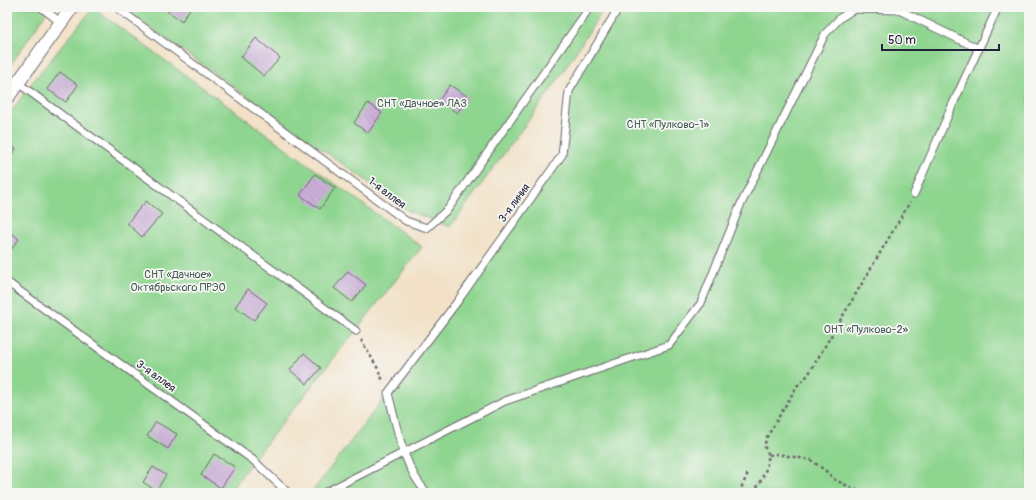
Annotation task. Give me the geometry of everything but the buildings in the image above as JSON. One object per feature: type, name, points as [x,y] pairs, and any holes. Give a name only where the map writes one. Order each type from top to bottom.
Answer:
[{"type":"street","points":[[7,98],[72,7]]},
{"type":"lane","points":[[41,7],[60,22]]},
{"type":"lane","name":"1-я аллея","points":[[116,7],[406,221],[427,228],[448,209],[590,7]]},
{"type":"lane","name":"3-я линия","points":[[388,394],[562,155],[569,91],[619,7]]},
{"type":"lane","points":[[914,194],[952,106],[998,7]]},
{"type":"lane","points":[[324,493],[505,401],[669,345],[701,303],[740,206],[825,34],[840,18],[854,9],[899,9],[979,48]]},
{"type":"lane","points":[[18,83],[356,331]]},
{"type":"lane","name":"3-я аллея","points":[[7,282],[253,460],[288,493]]},
{"type":"lane","points":[[388,394],[404,453],[416,481],[427,493]]},
{"type":"path","points":[[754,493],[765,472],[769,455],[764,446],[767,437],[797,386],[812,368],[914,194]]},
{"type":"path","points":[[356,331],[378,367],[388,394]]},
{"type":"path","points":[[769,455],[777,454],[811,460],[835,480],[863,493]]},
{"type":"path","points":[[739,493],[748,473]]},
{"type":"green space","points":[[7,7],[50,7],[7,70]]},
{"type":"green space","name":"СНТ «Дачное» ЛАЗ","points":[[121,7],[605,7],[555,84],[450,227],[409,211]]},
{"type":"green space","name":"ОНТ «Пулково-2»","points":[[619,7],[1029,7],[1029,493],[311,493],[388,393],[562,155],[569,91]]},
{"type":"green space","name":"СНТ «Дачное» Октябрьского ПРЭО","points":[[93,8],[422,247],[253,460],[229,493],[7,493],[7,118],[27,89]]},
{"type":"park label","name":"СНТ «Пулково-1»","points":[[668,124]]}]
